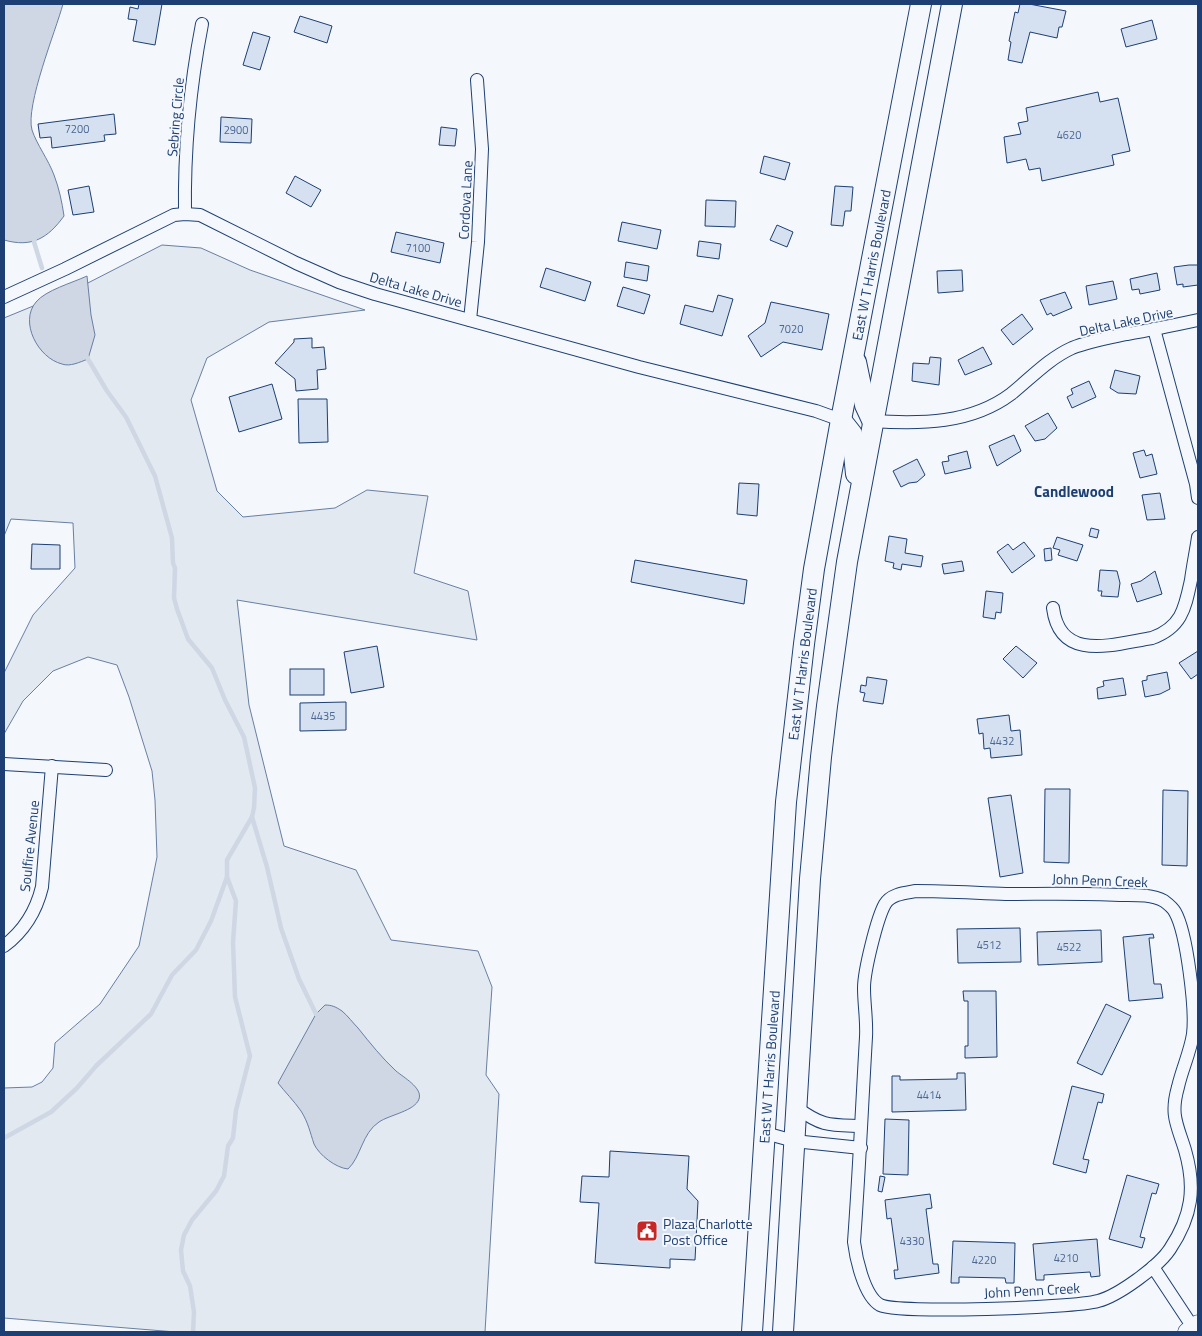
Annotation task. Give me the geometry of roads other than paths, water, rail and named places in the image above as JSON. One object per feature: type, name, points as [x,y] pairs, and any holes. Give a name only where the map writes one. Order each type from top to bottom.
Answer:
[{"type":"main road","name":"East W T Harris Boulevard","points":[[752,1332],[780,874],[788,774],[814,569],[921,4]]},
{"type":"main road","points":[[783,1332],[810,879],[821,757],[847,562],[872,421],[952,4]]},
{"type":"main road","points":[[855,348],[858,374],[865,405],[872,421]]},
{"type":"main road","points":[[841,420],[852,434],[855,453],[857,506]]},
{"type":"street","name":"Sebring Circle","points":[[185,214],[184,184],[192,85],[202,24]]},
{"type":"street","name":"Cordova Lane","points":[[470,320],[478,242],[482,150],[477,80]]},
{"type":"street","name":"Delta Lake Drive","points":[[185,214],[200,216],[296,263],[339,282],[375,294],[741,394],[816,411],[841,420]]},
{"type":"street","points":[[4,297],[174,216],[185,214]]},
{"type":"street","name":"Delta Lake Drive","points":[[872,421],[926,422],[969,415],[990,407],[1010,395],[1052,359],[1073,348],[1094,341],[1198,320]]},
{"type":"street","points":[[1154,329],[1196,484],[1198,498]]},
{"type":"street","points":[[1053,608],[1054,618],[1059,629],[1068,638],[1085,647],[1097,647],[1160,635],[1172,628],[1181,617],[1186,604],[1198,537]]},
{"type":"street","points":[[4,764],[106,770]]},
{"type":"street","name":"Soulfire Avenue","points":[[4,946],[22,930],[32,915],[42,888],[52,766]]},
{"type":"street","name":"John Penn Creek","points":[[916,891],[1003,894],[1095,893],[1157,898],[1174,911],[1181,930],[1187,962],[1194,1020],[1192,1037],[1176,1094],[1174,1111],[1176,1125],[1188,1160],[1192,1179],[1192,1197],[1188,1214],[1169,1251],[1124,1289],[1100,1301],[1070,1305],[923,1309],[881,1306],[873,1300],[867,1288],[856,1255],[854,1242],[861,1148],[866,1036],[864,986],[873,941],[886,902],[896,895],[916,891]]},
{"type":"street","points":[[796,1108],[812,1120],[823,1124],[862,1126]]},
{"type":"street","points":[[764,1133],[794,1142],[861,1148]]},
{"type":"street","points":[[1152,1267],[1193,1329]]},
{"type":"waterway","points":[[35,238],[34,242],[42,268]]},
{"type":"waterway","points":[[4,1138],[51,1112],[151,1014],[172,975],[196,950],[211,921],[227,877],[227,860],[252,817],[254,808],[255,788],[244,737],[225,700],[212,668],[188,639],[177,609],[174,598],[175,568],[172,538],[155,476],[126,417],[107,391],[85,354]]},
{"type":"waterway","points":[[252,817],[267,867],[281,928],[299,979],[316,1014]]},
{"type":"waterway","points":[[193,1332],[194,1312],[190,1286],[183,1271],[181,1250],[184,1235],[192,1220],[216,1191],[224,1176],[228,1146],[233,1138],[236,1110],[250,1056],[235,997],[233,942],[236,901],[227,877]]},
{"type":"place","name":"Plaza Charlotte Post Office","points":[[647,1231]]},
{"type":"district","name":"Candlewood","points":[[1074,491]]}]
